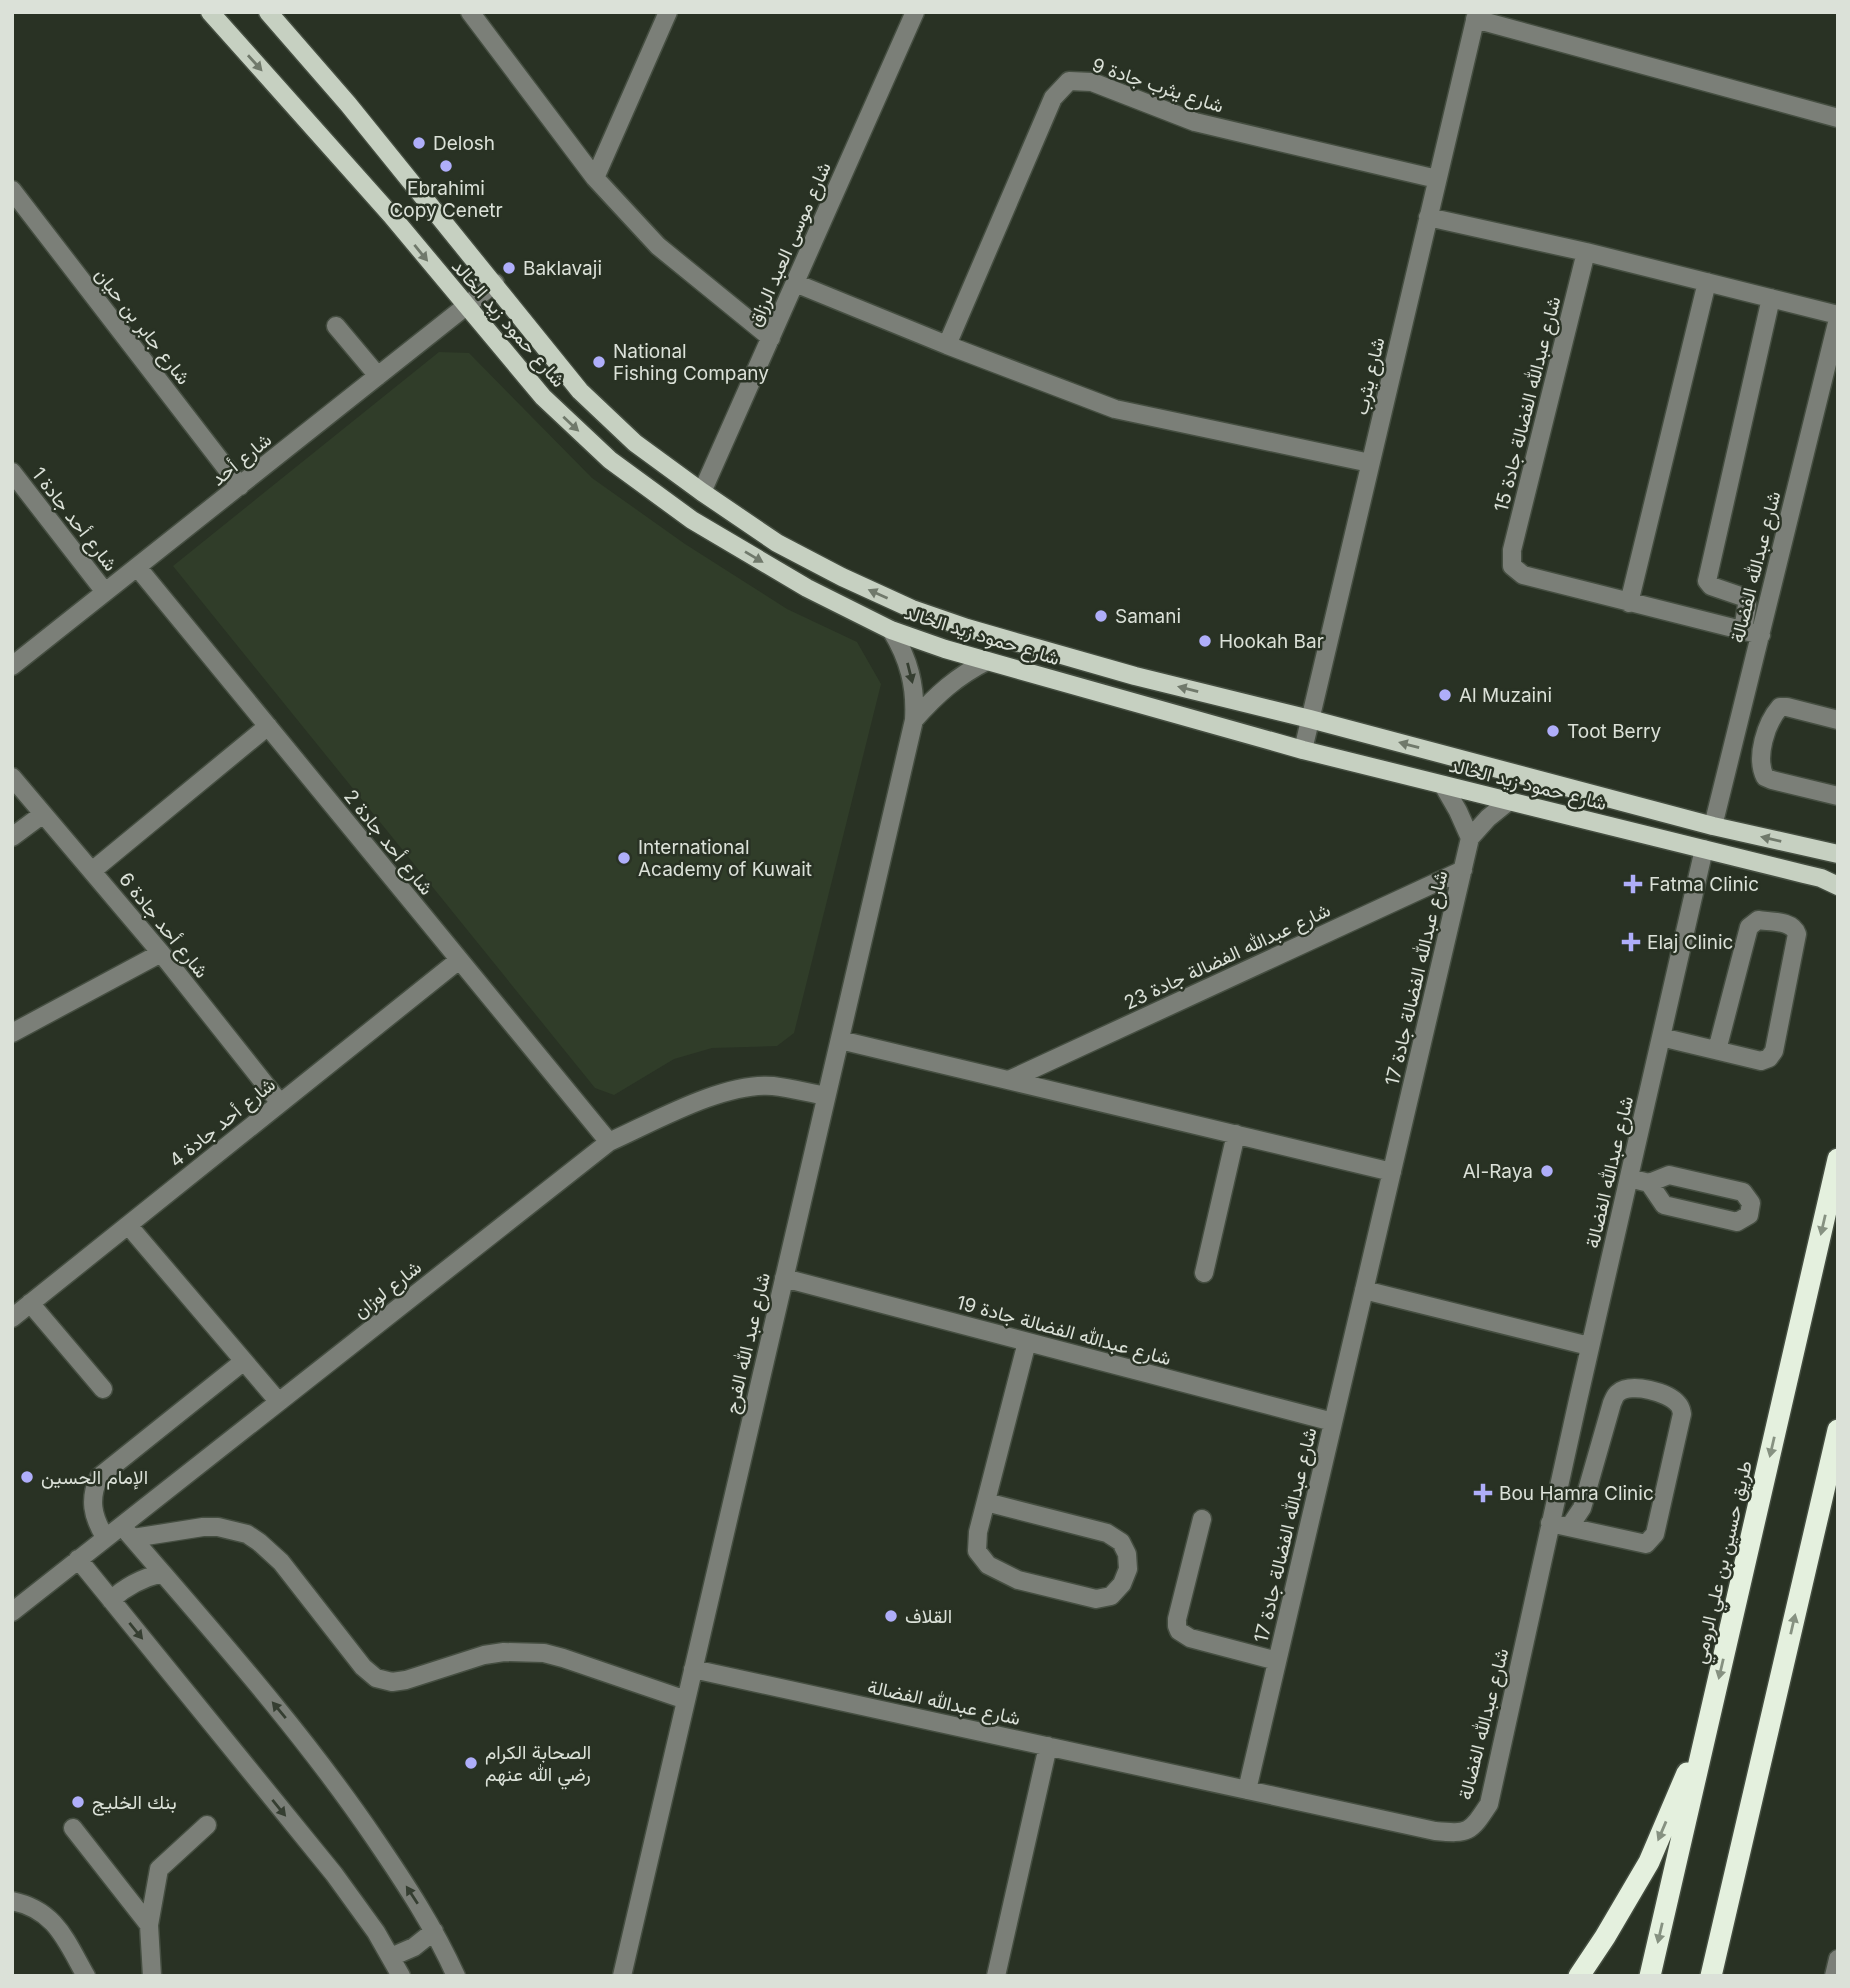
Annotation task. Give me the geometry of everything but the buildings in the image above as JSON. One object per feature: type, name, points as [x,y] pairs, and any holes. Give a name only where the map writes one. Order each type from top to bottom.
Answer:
[{"type":"highway","name":"طريق حسين بن علي الرومي","points":[[1650,1976],[1838,1159]]},
{"type":"highway","points":[[1711,1976],[1838,1430]]},
{"type":"highway","points":[[1726,1976],[1772,1714]]},
{"type":"highway","points":[[1579,1976],[1649,1862],[1709,1723]]},
{"type":"main road","name":"شارع حمود زيد الخالد","points":[[210,12],[391,215],[543,397],[610,460],[692,520],[807,588],[891,630],[945,649],[1303,750],[1812,876],[1838,886]]},
{"type":"main road","name":"شارع حمود زيد الخالد","points":[[268,12],[348,104],[580,391],[635,443],[702,492],[777,543],[842,578],[912,609],[967,628],[1135,676],[1310,719],[1713,826],[1838,854]]},
{"type":"street","points":[[470,12],[595,178],[658,246],[771,338]]},
{"type":"street","points":[[595,178],[668,12]]},
{"type":"street","name":"شارع موسى العبد الرزاق","points":[[702,492],[915,12]]},
{"type":"street","points":[[1476,15],[1838,118]]},
{"type":"street","name":"شارع يثرب","points":[[1303,750],[1476,15]]},
{"type":"street","name":"شارع يثرب جادة 9","points":[[947,345],[1053,98],[1069,81],[1092,82],[1195,122],[1437,180]]},
{"type":"street","name":"شارع جابر بن حيان","points":[[12,190],[240,486]]},
{"type":"street","points":[[1428,217],[1586,252],[1838,317]]},
{"type":"street","name":"شارع عبدالله الفضالة جادة 15","points":[[1586,252],[1511,558],[1512,566],[1523,575],[1761,635]]},
{"type":"street","points":[[1629,603],[1707,282]]},
{"type":"street","points":[[795,283],[1115,409],[1370,463]]},
{"type":"street","name":"شارع أحد","points":[[12,666],[495,284]]},
{"type":"street","points":[[1743,630],[1746,598],[1711,586],[1707,581],[1771,298]]},
{"type":"street","name":"شارع عبدالله الفضالة","points":[[1713,826],[1838,317]]},
{"type":"street","points":[[336,326],[378,376]]},
{"type":"street","name":"شارع أحد جادة 1","points":[[12,472],[105,592]]},
{"type":"street","name":"شارع أحد جادة 2","points":[[138,568],[609,1142]]},
{"type":"street","name":"شارع عبد الله الفرج","points":[[622,1976],[914,720],[913,682],[901,646],[891,630]]},
{"type":"street","name":"شارع عبد الله الفرج","points":[[914,720],[954,679],[987,660]]},
{"type":"street","points":[[1838,720],[1780,707],[1762,741],[1762,772],[1765,777],[1838,796]]},
{"type":"street","points":[[92,871],[268,726]]},
{"type":"street","points":[[1735,733],[1762,741]]},
{"type":"street","name":"شارع أحد جادة 6","points":[[12,777],[161,953],[280,1103]]},
{"type":"street","points":[[1443,785],[1470,838],[1488,818],[1509,801]]},
{"type":"street","points":[[12,837],[43,814]]},
{"type":"street","name":"شارع عبدالله الفضالة جادة 17","points":[[1247,1790],[1470,838]]},
{"type":"street","name":"شارع عبدالله الفضالة","points":[[693,1668],[1435,1831],[1462,1833],[1475,1825],[1489,1804],[1588,1346],[1704,849]]},
{"type":"street","name":"شارع عبدالله الفضالة جادة 23","points":[[1009,1080],[1463,870]]},
{"type":"street","points":[[1661,1037],[1717,1051],[1761,1061],[1769,1058],[1774,1051],[1797,934],[1795,928],[1789,924],[1758,920],[1749,928],[1717,1051]]},
{"type":"street","points":[[12,1032],[161,953]]},
{"type":"street","name":"شارع أحد جادة 4","points":[[12,1318],[459,960]]},
{"type":"street","points":[[840,1040],[1392,1172]]},
{"type":"street","name":"شارع لوزان","points":[[12,1612],[106,1537],[127,1531],[278,1401],[609,1142],[731,1090],[771,1086],[826,1096]]},
{"type":"street","points":[[1204,1273],[1236,1135]]},
{"type":"street","points":[[1629,1178],[1649,1183],[1669,1175],[1743,1192],[1751,1203],[1749,1215],[1737,1222],[1664,1205],[1649,1183]]},
{"type":"street","points":[[128,1225],[278,1401]]},
{"type":"street","name":"شارع عبدالله الفضالة جادة 19","points":[[784,1278],[1333,1422]]},
{"type":"street","points":[[1364,1290],[1588,1346]]},
{"type":"street","points":[[30,1303],[103,1389]]},
{"type":"street","points":[[986,1503],[1107,1533],[1121,1542],[1127,1554],[1128,1569],[1122,1584],[1111,1596],[1096,1599],[1018,1580],[988,1565],[976,1551],[978,1532],[1027,1342]]},
{"type":"street","points":[[106,1537],[94,1512],[93,1492],[99,1477],[244,1361]]},
{"type":"street","points":[[1550,1523],[1646,1544],[1656,1534],[1682,1414],[1675,1401],[1655,1390],[1628,1389],[1619,1392],[1612,1403],[1582,1508],[1570,1527]]},
{"type":"street","points":[[1202,1519],[1177,1619],[1178,1631],[1190,1638],[1277,1661]]},
{"type":"street","points":[[127,1531],[203,1527],[233,1529],[253,1538],[281,1562],[363,1667],[385,1681],[406,1680],[484,1655],[524,1651],[563,1658],[686,1700]]},
{"type":"street","points":[[127,1531],[283,1714],[323,1766],[434,1931],[456,1976]]},
{"type":"street","points":[[78,1559],[334,1874],[391,1956],[401,1976]]},
{"type":"street","points":[[111,1600],[146,1577],[162,1573]]},
{"type":"street","points":[[996,1976],[1048,1746]]},
{"type":"street","points":[[152,1976],[149,1925],[159,1869],[207,1825]]},
{"type":"street","points":[[73,1828],[149,1925]]},
{"type":"street","points":[[12,1901],[40,1910],[56,1925],[86,1976]]},
{"type":"street","points":[[391,1956],[414,1947],[434,1931]]},
{"type":"street","points":[[1834,1976],[1838,1959]]},
{"type":"shaded area","name":"International Academy of Kuwait","points":[[439,352],[469,353],[592,478],[685,544],[787,609],[857,642],[881,684],[794,1033],[777,1046],[712,1048],[674,1059],[614,1095],[595,1088],[173,566]]},
{"type":"place","name":"Delosh","points":[[419,143]]},
{"type":"place","name":"Ebrahimi Copy Cenetr","points":[[446,166]]},
{"type":"place","name":"Baklavaji","points":[[509,268]]},
{"type":"place","name":"National Fishing Company","points":[[599,362]]},
{"type":"place","name":"Samani","points":[[1101,616]]},
{"type":"place","name":"Hookah Bar","points":[[1205,641]]},
{"type":"place","name":"Al Muzaini","points":[[1445,695]]},
{"type":"place","name":"Toot Berry","points":[[1553,731]]},
{"type":"place","name":"International Academy of Kuwait","points":[[624,858]]},
{"type":"place","name":"Fatma Clinic","points":[[1633,884]]},
{"type":"place","name":"Elaj Clinic","points":[[1631,942]]},
{"type":"place","name":"Al-Raya","points":[[1547,1171]]},
{"type":"place","name":"الإمام الحسين","points":[[27,1477]]},
{"type":"place","name":"Bou Hamra Clinic","points":[[1483,1493]]},
{"type":"place","name":"القلاف","points":[[891,1616]]},
{"type":"place","name":"الصحابة الكرام رضي الله عنهم","points":[[471,1763]]},
{"type":"place","name":"بنك الخليج","points":[[78,1802]]}]
